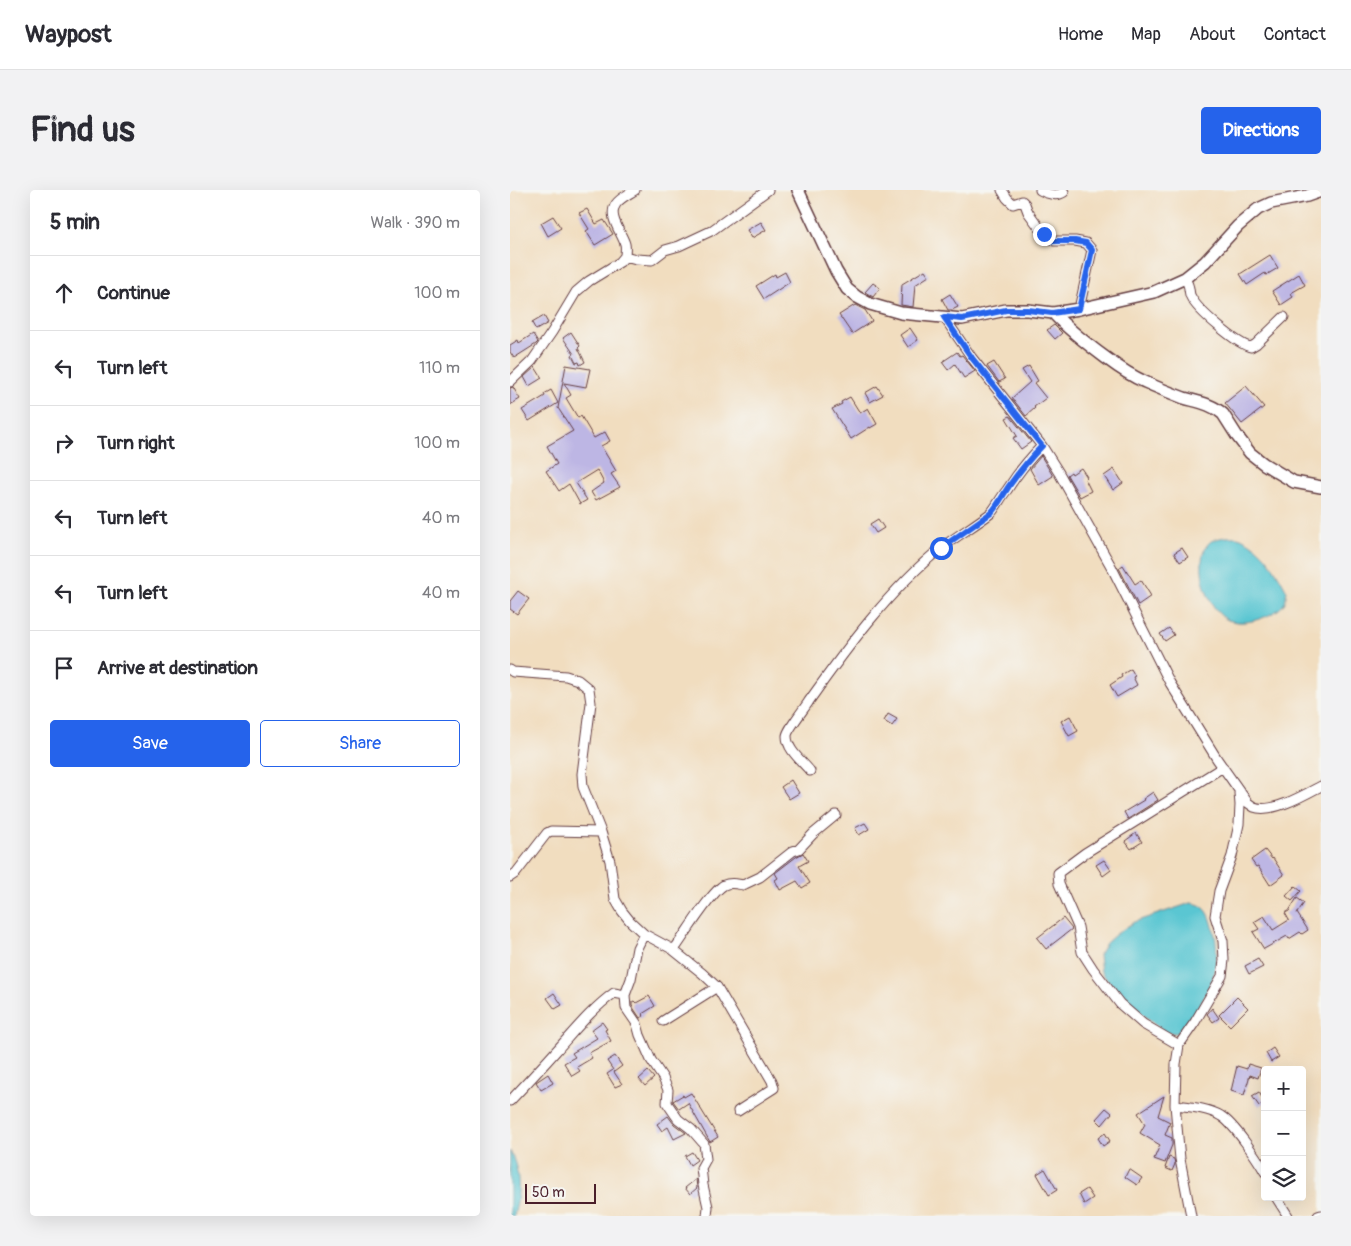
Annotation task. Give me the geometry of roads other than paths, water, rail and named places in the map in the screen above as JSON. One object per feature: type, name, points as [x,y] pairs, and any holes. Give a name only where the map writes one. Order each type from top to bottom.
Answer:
[{"type":"street","points":[[626,256],[625,245],[613,212],[615,205],[621,199],[635,190]]},
{"type":"street","points":[[626,256],[652,260],[665,250],[679,246],[711,231],[768,190]]},
{"type":"street","points":[[798,190],[833,265],[847,289],[857,297],[870,304],[901,313],[962,319],[1006,310],[1052,313],[1079,309],[1154,292],[1185,278],[1205,262],[1238,226],[1258,209],[1271,203],[1307,196],[1321,191]]},
{"type":"street","points":[[1002,190],[1013,204],[1022,200],[1044,234],[1054,241],[1086,243],[1092,250],[1079,309]]},
{"type":"street","points":[[1040,190],[1044,193],[1055,195],[1064,192]]},
{"type":"street","points":[[510,382],[532,361],[576,292],[626,256]]},
{"type":"street","points":[[1185,278],[1190,296],[1201,311],[1246,346],[1251,347],[1262,340],[1284,317]]},
{"type":"street","points":[[1052,313],[1084,342],[1126,372],[1144,382],[1220,411],[1250,453],[1272,470],[1294,482],[1321,486]]},
{"type":"street","points":[[944,317],[972,358],[1042,446],[1112,568],[1170,683],[1248,803],[1255,808],[1268,809],[1299,798],[1321,786]]},
{"type":"street","points":[[810,770],[791,749],[787,734],[812,697],[859,633],[904,581],[941,548],[991,513],[1016,476],[1042,446]]},
{"type":"street","points":[[510,670],[513,672],[566,676],[578,680],[589,689],[591,708],[582,774],[583,787],[610,861],[615,899],[622,911],[644,934],[672,949],[717,987],[772,1081],[774,1088],[738,1111]]},
{"type":"street","points":[[1179,1045],[1143,1024],[1120,1004],[1093,969],[1082,952],[1078,927],[1059,884],[1058,873],[1092,848],[1223,767]]},
{"type":"street","points":[[1190,1216],[1180,1159],[1174,1105],[1176,1064],[1179,1045],[1222,976],[1224,960],[1223,941],[1215,916],[1219,891],[1232,856],[1239,824],[1240,805],[1238,788]]},
{"type":"street","points":[[672,949],[676,947],[714,894],[723,886],[734,883],[743,886],[760,878],[798,849],[836,815]]},
{"type":"street","points":[[510,877],[516,873],[547,833],[551,831],[601,832]]},
{"type":"street","points":[[644,934],[637,948],[631,979],[625,995],[626,1008],[637,1024],[640,1036],[651,1060],[663,1078],[668,1090],[666,1103],[678,1119],[691,1129],[704,1144],[706,1159],[701,1168],[708,1207],[707,1216]]},
{"type":"street","points":[[663,1021],[717,987]]},
{"type":"street","points":[[510,1101],[582,1022],[605,1000],[614,992],[625,995]]},
{"type":"street","points":[[1174,1105],[1198,1108],[1221,1116],[1245,1142],[1261,1166]]},
{"type":"street","points":[[1279,1201],[1288,1216]]},
{"type":"water","points":[[1226,537],[1239,537],[1249,542],[1269,560],[1287,591],[1285,602],[1278,610],[1258,619],[1241,622],[1228,620],[1220,615],[1214,607],[1204,585],[1202,562],[1208,544],[1214,540]]},
{"type":"water","points":[[1191,903],[1203,907],[1211,919],[1216,940],[1217,955],[1215,969],[1205,996],[1188,1020],[1177,1033],[1166,1033],[1123,999],[1101,972],[1099,955],[1106,943],[1134,922]]},
{"type":"water","points":[[510,1151],[518,1175],[514,1216],[510,1216]]}]
